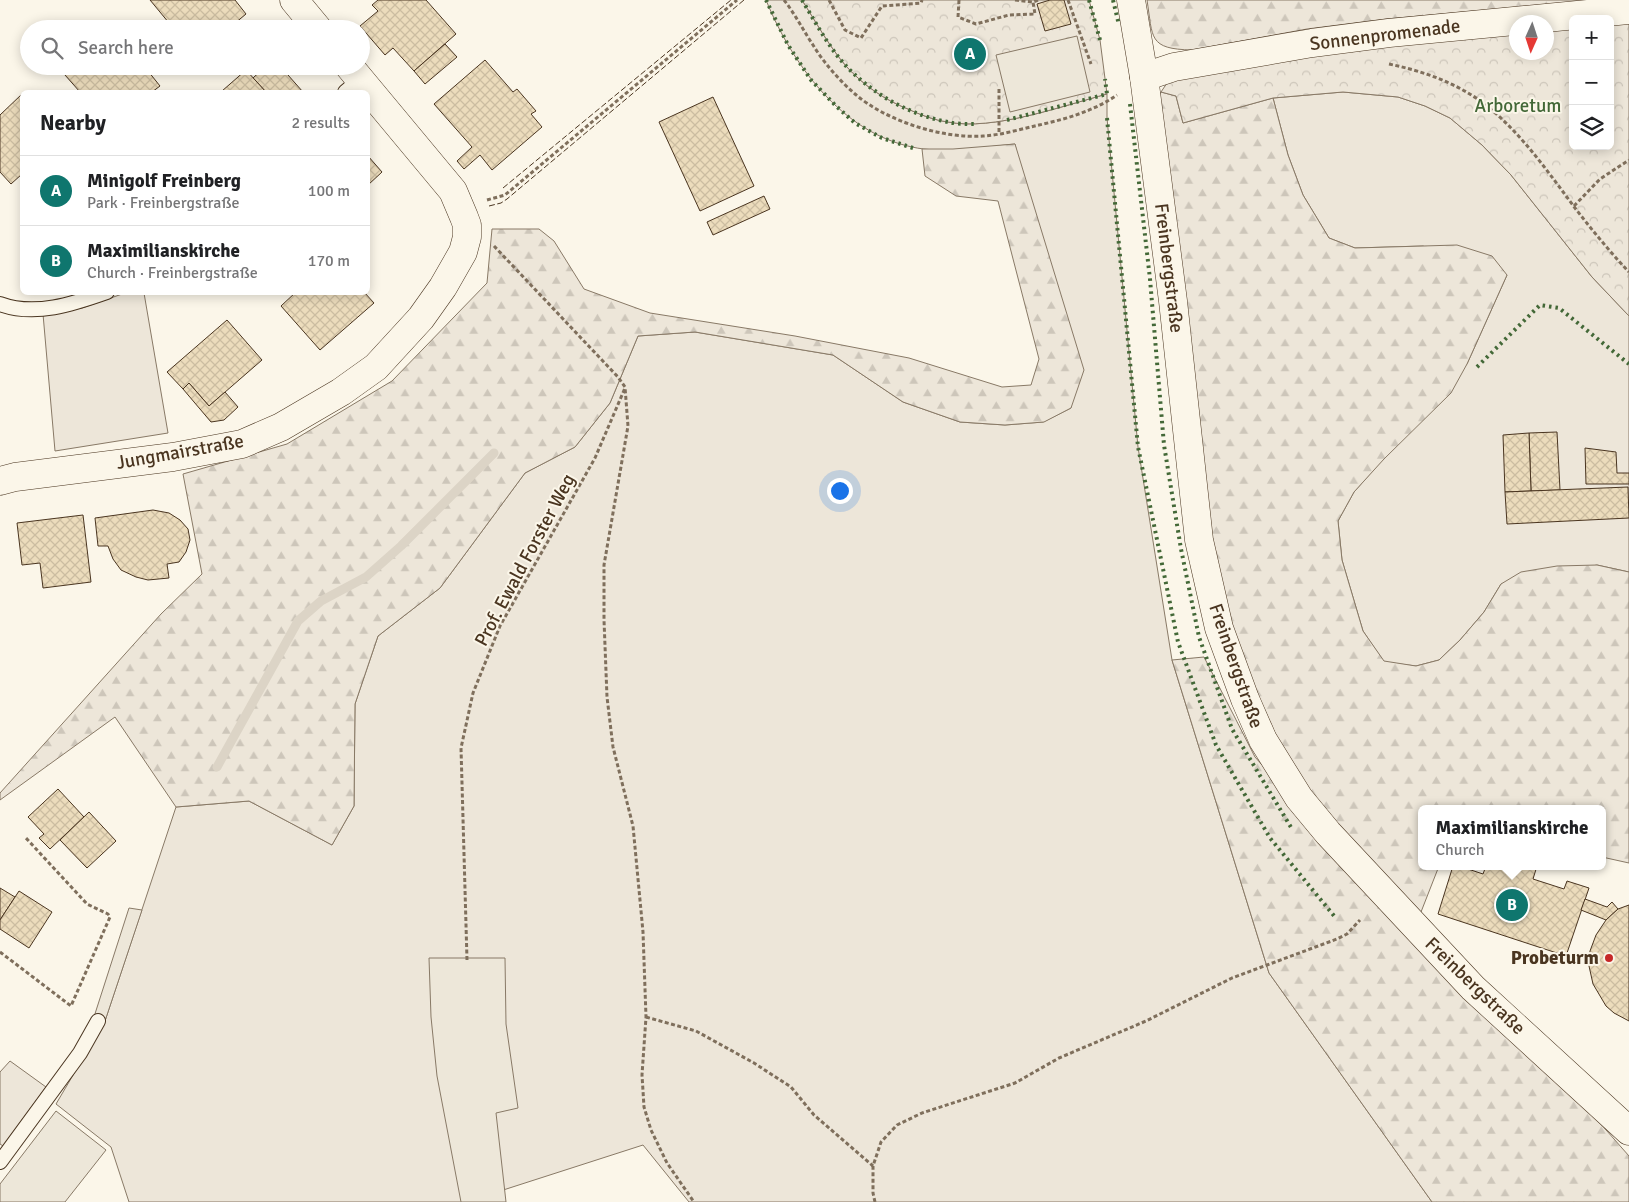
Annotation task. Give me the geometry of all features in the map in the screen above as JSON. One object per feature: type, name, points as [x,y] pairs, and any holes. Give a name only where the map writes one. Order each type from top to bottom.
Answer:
[{"type":"street","points":[[294,0],[311,20]]},
{"type":"street","name":"Freinbergstraße","points":[[1130,0],[1144,77],[1173,301],[1199,540],[1219,628],[1245,699],[1263,740],[1299,798],[1340,846],[1474,988],[1629,1130]]},
{"type":"street","name":"Sonnenpromenade","points":[[1144,77],[1174,67],[1312,43],[1399,32],[1629,10]]},
{"type":"street","name":"Jungmairstraße","points":[[351,79],[361,90]]},
{"type":"street","name":"Jungmairstraße","points":[[0,481],[15,477],[173,457],[242,444],[282,427],[341,392],[376,367],[421,318],[443,287],[464,252],[467,237],[466,225],[460,206],[452,191],[370,100]]},
{"type":"lane","points":[[0,304],[20,309],[46,309],[98,295]]},
{"type":"lane","points":[[0,1162],[80,1053],[98,1021]]},
{"type":"path","points":[[460,206],[505,195],[737,0]]},
{"type":"path","points":[[784,0],[813,46],[833,73],[856,95],[882,112],[938,132],[982,136],[999,134],[1052,122],[1093,109],[1113,98]]},
{"type":"path","points":[[829,0],[845,30],[861,38],[882,6],[921,3],[922,0]]},
{"type":"path","points":[[959,0],[958,17],[976,24],[1009,15],[1035,14],[1032,2]]},
{"type":"path","points":[[1015,0],[1032,2],[1038,0]]},
{"type":"path","points":[[1068,0],[1090,64]]},
{"type":"path","points":[[1387,64],[1426,73],[1444,80],[1483,103],[1532,152],[1629,272]]},
{"type":"path","points":[[999,89],[999,134]]},
{"type":"path","points":[[1574,206],[1600,179],[1629,160]]},
{"type":"path","points":[[492,244],[618,376],[625,387],[628,426],[604,565],[607,697],[613,747],[632,826],[643,932],[646,1017],[642,1075],[644,1106],[651,1130],[667,1163],[694,1202]]},
{"type":"path","name":"Prof. Ewald Forster Weg","points":[[467,960],[461,748],[473,693],[500,626],[595,458],[625,387]]},
{"type":"path","points":[[0,952],[72,1006],[110,918],[108,914],[87,904],[26,837]]},
{"type":"path","points":[[875,1202],[873,1193],[874,1166],[882,1142],[897,1125],[922,1112],[1015,1083],[1059,1058],[1146,1021],[1232,978],[1337,939],[1347,934],[1360,920]]},
{"type":"path","points":[[646,1017],[696,1031],[754,1063],[791,1088],[814,1115],[874,1166]]},
{"type":"green space","points":[[766,0],[802,0],[834,50],[846,66],[860,79],[891,101],[933,119],[966,124],[986,123],[1049,111],[1107,94],[1107,118],[1138,447],[1172,660],[1269,973],[1432,1202],[689,1202],[643,1145],[466,1202],[129,1202],[111,1147],[56,1104],[105,1021],[176,807],[249,801],[332,845],[354,806],[355,704],[378,636],[440,588],[525,473],[575,447],[610,403],[638,336],[695,332],[833,355],[903,402],[960,422],[1005,425],[1043,422],[1071,408],[1015,144],[963,149],[924,149],[886,139],[863,127],[841,111],[805,71],[790,48]]},
{"type":"green space","points":[[802,0],[1089,0],[1100,40],[1107,94],[1049,111],[986,123],[966,124],[933,119],[891,101],[860,79],[846,66],[834,50]]},
{"type":"green space","points":[[1147,0],[1594,0],[1386,19],[1307,29],[1192,50],[1167,47],[1155,39],[1150,24]]},
{"type":"green space","name":"Arboretum","points":[[1629,17],[1629,316],[1592,277],[1511,175],[1482,145],[1450,118],[1425,106],[1398,97],[1343,92],[1273,98],[1183,123],[1176,96],[1161,92],[1167,83],[1243,60],[1509,29],[1509,60],[1554,60],[1554,24],[1569,23],[1569,150],[1614,150],[1614,19]]},
{"type":"green space","points":[[1161,92],[1176,96],[1183,123],[1273,98],[1288,155],[1303,195],[1329,238],[1355,248],[1457,245],[1492,256],[1507,275],[1467,364],[1451,393],[1384,459],[1354,492],[1338,521],[1342,560],[1363,631],[1384,661],[1416,666],[1439,660],[1460,640],[1484,612],[1501,584],[1521,572],[1557,566],[1597,565],[1629,572],[1629,863],[1606,858],[1606,805],[1418,805],[1418,870],[1437,870],[1421,912],[1328,818],[1285,755],[1237,644],[1214,550],[1159,97]]},
{"type":"green space","points":[[1343,92],[1398,97],[1425,106],[1450,118],[1482,145],[1511,175],[1592,277],[1629,316],[1629,572],[1597,565],[1501,584],[1484,612],[1460,640],[1439,660],[1416,666],[1384,662],[1363,631],[1342,560],[1338,521],[1354,492],[1467,364],[1507,275],[1423,246],[1355,248],[1329,238],[1303,195],[1288,155],[1273,98]]},
{"type":"green space","points":[[1015,144],[1084,370],[1071,408],[1044,422],[1005,425],[960,422],[903,402],[833,355],[695,332],[638,336],[610,403],[575,447],[525,473],[440,588],[378,636],[355,704],[354,806],[332,845],[249,801],[176,807],[115,717],[0,800],[0,793],[161,614],[202,574],[183,474],[287,444],[392,381],[487,283],[492,229],[539,229],[554,241],[584,289],[650,313],[795,336],[909,358],[1002,387],[1031,385],[1039,359],[998,201],[956,196],[925,176],[922,149],[953,149]]},
{"type":"green space","points":[[119,295],[144,295],[168,433],[55,451],[43,314],[82,308]]},
{"type":"green space","points":[[1204,657],[1255,757],[1336,848],[1503,1013],[1629,1156],[1629,1202],[1432,1202],[1269,973],[1172,660]]},
{"type":"green space","points":[[10,1061],[46,1087],[3,1146],[0,1144],[0,1072]]},
{"type":"shaded area","points":[[1077,36],[1090,92],[1010,112],[996,55]]},
{"type":"shaded area","points":[[129,908],[142,910],[105,1021],[93,1020]]},
{"type":"shaded area","points":[[429,958],[505,958],[506,1024],[518,1108],[496,1113],[506,1202],[461,1202],[437,1076],[431,1017]]},
{"type":"shaded area","points":[[56,1111],[106,1150],[65,1202],[0,1202],[0,1184]]},
{"type":"building","points":[[150,0],[235,0],[246,14],[239,20],[167,20]]},
{"type":"building","points":[[378,0],[426,0],[456,34],[414,71],[393,48],[385,55],[370,38],[370,20],[367,20],[378,11],[372,5]]},
{"type":"building","points":[[1050,0],[1064,0],[1071,24],[1045,31],[1037,4]]},
{"type":"building","points":[[445,44],[457,57],[425,84],[414,71]]},
{"type":"building","points":[[485,60],[513,92],[517,89],[536,111],[531,114],[542,127],[492,170],[480,155],[464,169],[457,161],[472,147],[434,104]]},
{"type":"building","points":[[65,75],[151,75],[160,86],[155,90],[78,90]]},
{"type":"building","points":[[240,75],[251,75],[264,90],[223,90]]},
{"type":"building","points":[[256,75],[288,75],[301,90],[264,90],[253,78]]},
{"type":"building","points":[[20,96],[20,176],[11,184],[0,172],[0,115]]},
{"type":"building","points":[[713,97],[754,186],[700,211],[659,122]]},
{"type":"building","points":[[370,158],[382,172],[370,183]]},
{"type":"building","points":[[764,196],[770,209],[713,235],[707,222]]},
{"type":"building","points":[[293,295],[367,295],[374,303],[320,350],[281,306]]},
{"type":"building","points":[[227,320],[262,360],[209,406],[189,383],[183,389],[167,372]]},
{"type":"building","points":[[189,383],[209,406],[225,392],[238,407],[224,420],[211,422],[183,389]]},
{"type":"building","points":[[1557,432],[1560,490],[1531,491],[1529,433]]},
{"type":"building","points":[[1529,433],[1531,491],[1505,492],[1503,435]]},
{"type":"building","points":[[1585,448],[1616,452],[1617,473],[1629,473],[1629,484],[1586,484]]},
{"type":"building","points":[[1628,487],[1629,518],[1507,524],[1505,492]]},
{"type":"building","points":[[153,510],[169,513],[180,520],[188,529],[190,540],[186,552],[179,562],[167,564],[169,578],[148,580],[121,570],[113,559],[108,546],[98,546],[95,518]]},
{"type":"building","points":[[83,515],[91,582],[43,588],[40,563],[22,565],[17,523]]},
{"type":"building","points":[[58,789],[84,817],[50,849],[39,838],[44,834],[28,817]]},
{"type":"building","points":[[89,812],[116,841],[87,868],[60,840]]},
{"type":"building","points":[[1452,870],[1471,870],[1483,874],[1484,870],[1536,870],[1533,879],[1564,889],[1567,881],[1589,888],[1566,956],[1438,914]]},
{"type":"building","points":[[0,888],[15,897],[0,920]]},
{"type":"building","points":[[19,891],[52,912],[29,948],[0,929],[0,920]]},
{"type":"building","points":[[1585,899],[1607,907],[1612,902],[1618,909],[1606,920],[1581,910]]},
{"type":"building","name":"Probeturm","points":[[1629,905],[1629,1021],[1606,1006],[1593,984],[1589,966],[1590,951],[1596,935],[1606,920],[1618,909]]},
{"type":"waterway","points":[[217,767],[298,621],[321,601],[366,577],[401,546],[494,453]]},
{"type":"hedge","points":[[766,0],[788,45],[811,80],[836,106],[855,123],[882,138],[913,148]]},
{"type":"hedge","points":[[802,0],[834,52],[847,67],[881,95],[906,109],[934,119],[951,123],[975,124]]},
{"type":"hedge","points":[[1089,0],[1100,40]]},
{"type":"hedge","points":[[1113,0],[1119,25]]},
{"type":"hedge","points":[[1007,120],[1107,94],[1105,79]]},
{"type":"hedge","points":[[1130,104],[1150,279],[1164,445],[1181,549],[1199,637],[1232,729],[1292,829]]},
{"type":"hedge","points":[[1107,118],[1138,447],[1178,642],[1216,745],[1270,838],[1335,917]]},
{"type":"hedge","points":[[1477,367],[1540,305],[1559,308],[1629,364]]},
{"type":"fence","points":[[503,188],[731,0]]},
{"type":"fence","points":[[489,206],[501,203],[507,199],[744,0]]},
{"type":"place","name":"Minigolf Freinberg","points":[[970,54]]},
{"type":"place","name":"Maximilianskirche","points":[[1512,905]]},
{"type":"place","name":"Probeturm","points":[[1609,958]]}]
